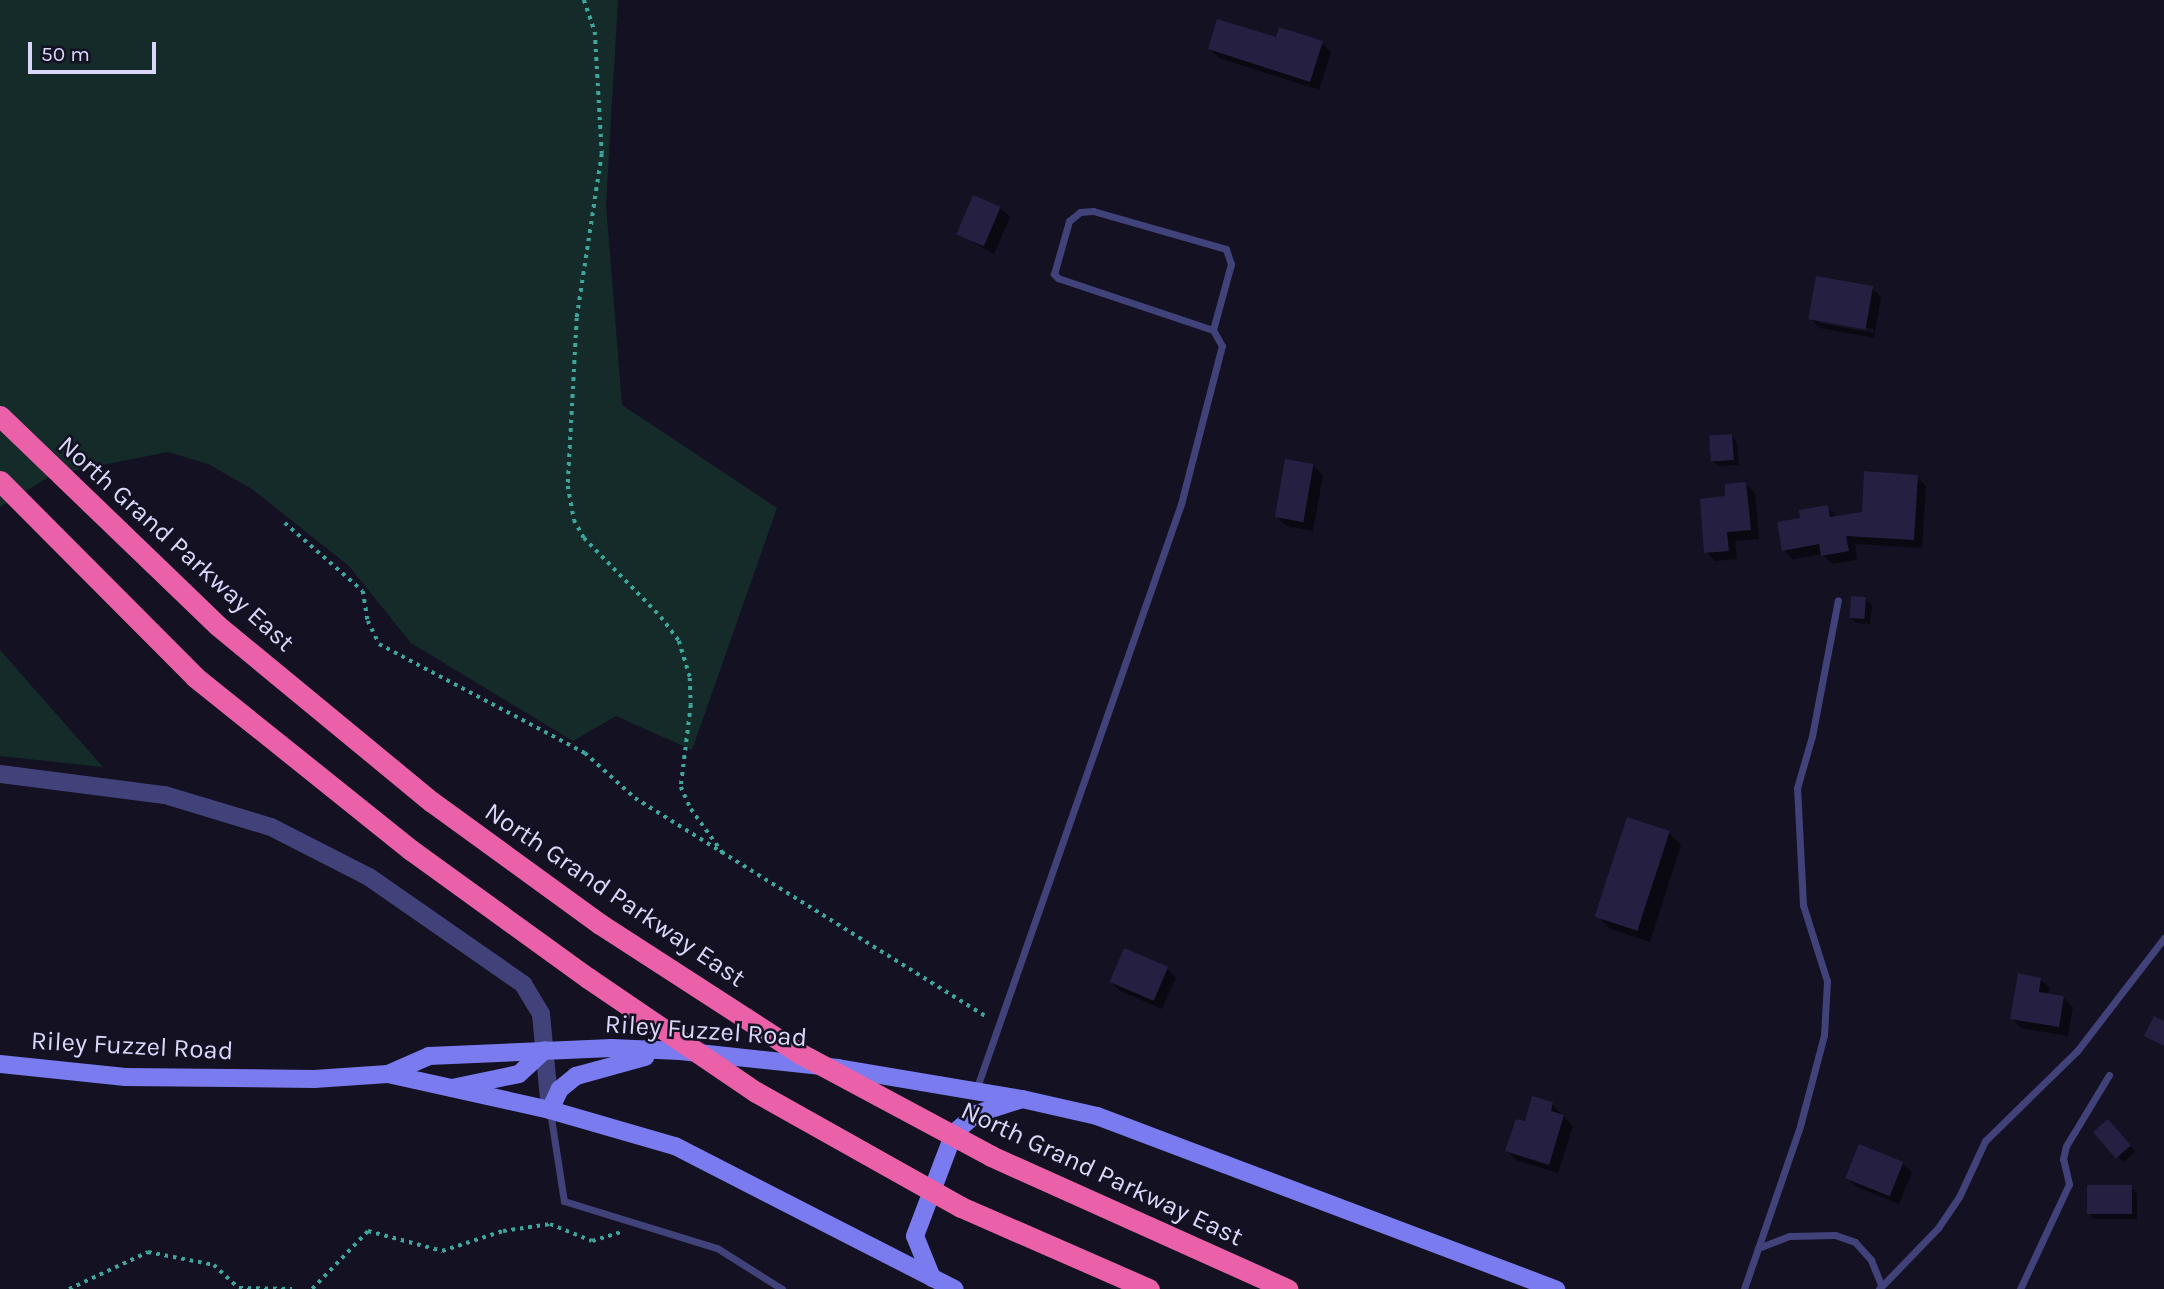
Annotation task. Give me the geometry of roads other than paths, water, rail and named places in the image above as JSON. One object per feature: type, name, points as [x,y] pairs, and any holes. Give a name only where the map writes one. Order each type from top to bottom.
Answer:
[{"type":"highway","name":"North Grand Parkway East","points":[[0,416],[217,625],[432,802],[600,924],[801,1054],[991,1156],[1287,1289]]},
{"type":"highway","points":[[0,481],[195,677],[411,850],[588,978],[756,1092],[961,1207],[1149,1289]]},
{"type":"main road","name":"Riley Fuzzel Road","points":[[388,1074],[429,1056],[545,1050],[680,1051],[838,1068],[1023,1099]]},
{"type":"main road","points":[[445,1090],[519,1074],[545,1050]]},
{"type":"main road","points":[[550,1110],[560,1089],[576,1076],[636,1058],[680,1051]]},
{"type":"main road","name":"Riley Fuzzel Road","points":[[0,1064],[125,1077],[314,1079],[388,1074],[445,1090],[550,1110],[676,1146],[932,1278]]},
{"type":"main road","points":[[956,1289],[932,1278],[915,1236],[954,1133],[976,1114],[1023,1099]]},
{"type":"main road","name":"North Grand Parkway East","points":[[1023,1099],[1097,1116],[1556,1289]]},
{"type":"street","points":[[0,774],[165,796],[271,827],[369,877],[523,984],[541,1014],[550,1110]]},
{"type":"lane","points":[[976,1091],[1181,504],[1222,346],[1213,330],[1058,278],[1054,274],[1069,221],[1080,212],[1093,211],[1226,249],[1231,264],[1213,330]]},
{"type":"lane","points":[[1744,1289],[1800,1126],[1824,1035],[1827,981],[1801,894],[1797,788],[1812,736],[1838,600]]},
{"type":"lane","points":[[1758,1248],[1790,1236],[1835,1235],[1855,1242],[1871,1260],[1880,1287],[1938,1228],[1959,1197],[1985,1141],[2077,1051],[2164,938]]},
{"type":"lane","points":[[2020,1289],[2069,1184],[2063,1159],[2066,1146],[2109,1074]]},
{"type":"lane","points":[[550,1110],[564,1201],[717,1248],[782,1289]]}]
